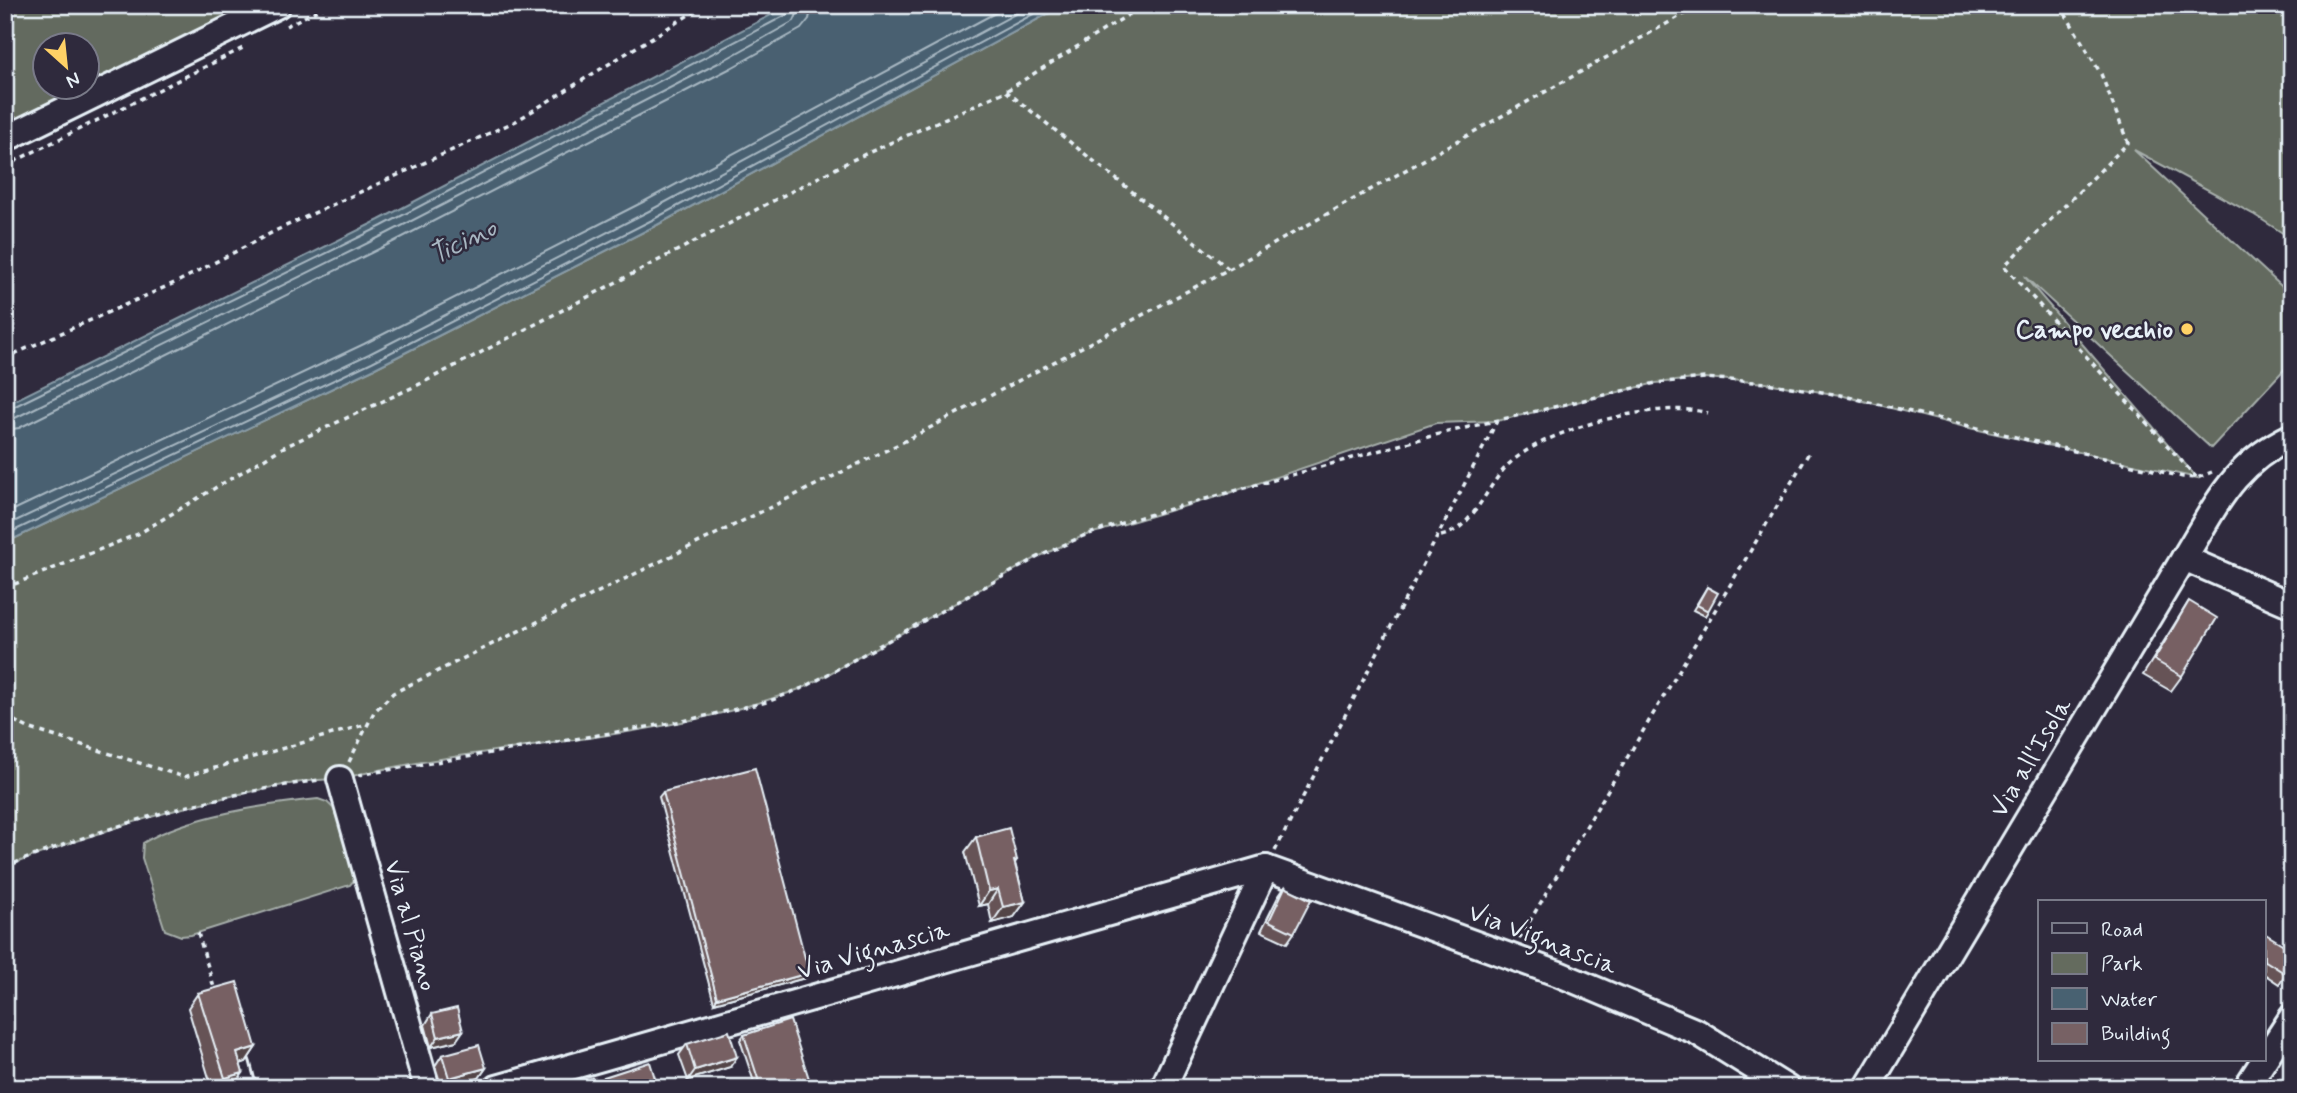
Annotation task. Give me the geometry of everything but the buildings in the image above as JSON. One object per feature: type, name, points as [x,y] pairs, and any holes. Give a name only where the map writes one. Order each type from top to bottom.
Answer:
[{"type":"street","points":[[5,139],[278,5]]},
{"type":"street","name":"Via all'Isola","points":[[1867,1088],[2185,558],[2239,473],[2262,451],[2292,436]]},
{"type":"street","points":[[2185,558],[2292,605]]},
{"type":"street","name":"Via al Piano","points":[[340,779],[427,1088]]},
{"type":"street","points":[[1164,1088],[1266,868]]},
{"type":"street","name":"Via Vignascia","points":[[497,1088],[1266,868],[1509,956],[1697,1032],[1787,1088]]},
{"type":"street","points":[[2266,1057],[2292,1017]]},
{"type":"street","points":[[2246,1088],[2263,1062]]},
{"type":"path","points":[[278,30],[328,5]]},
{"type":"path","points":[[5,358],[179,281],[277,230],[516,121],[705,5]]},
{"type":"path","points":[[5,587],[138,534],[282,448],[422,383],[850,161],[1006,91],[1144,5]]},
{"type":"path","points":[[340,779],[367,724],[382,702],[393,693],[905,441],[1228,269],[1700,5]]},
{"type":"path","points":[[2060,5],[2101,74],[2128,143],[2004,266],[2197,478]]},
{"type":"path","points":[[5,166],[253,42]]},
{"type":"path","points":[[1006,91],[1228,269]]},
{"type":"path","points":[[5,867],[87,835],[183,806],[284,785],[340,779],[683,721],[767,702],[829,675],[1038,557],[1083,536],[1134,519],[1497,421],[1656,383],[1705,378],[1754,382],[1840,395],[1965,427],[2197,478],[2221,466]]},
{"type":"path","points":[[1440,536],[1461,526],[1506,467],[1543,439],[1609,420],[1677,409],[1708,413]]},
{"type":"path","points":[[1266,868],[1440,536],[1497,421]]},
{"type":"path","points":[[1509,956],[1810,451]]},
{"type":"path","points":[[5,716],[28,728],[184,777],[367,724]]},
{"type":"path","points":[[198,933],[218,999]]},
{"type":"green space","points":[[5,5],[267,5],[102,84],[102,32],[32,32],[32,102],[65,102],[5,131]]},
{"type":"green space","points":[[1064,5],[2292,5],[2292,239],[2253,214],[2134,150],[2292,296],[2292,361],[2211,448],[2024,276],[2197,478],[1965,427],[1840,395],[1766,383],[1705,378],[1656,383],[1497,421],[1436,423],[1223,495],[1083,536],[1038,557],[805,687],[749,706],[633,731],[398,766],[340,779],[302,782],[240,794],[121,826],[5,867],[5,543],[375,368],[657,225]]},
{"type":"green space","points":[[318,799],[333,808],[356,869],[356,878],[350,885],[191,935],[181,936],[165,930],[142,858],[143,843],[181,825],[204,819],[252,808]]},
{"type":"water","name":"Ticino","points":[[790,5],[1064,5],[657,225],[375,368],[5,543],[5,405],[379,220]]},
{"type":"place","name":"Campo vecchio","points":[[2187,329]]}]
